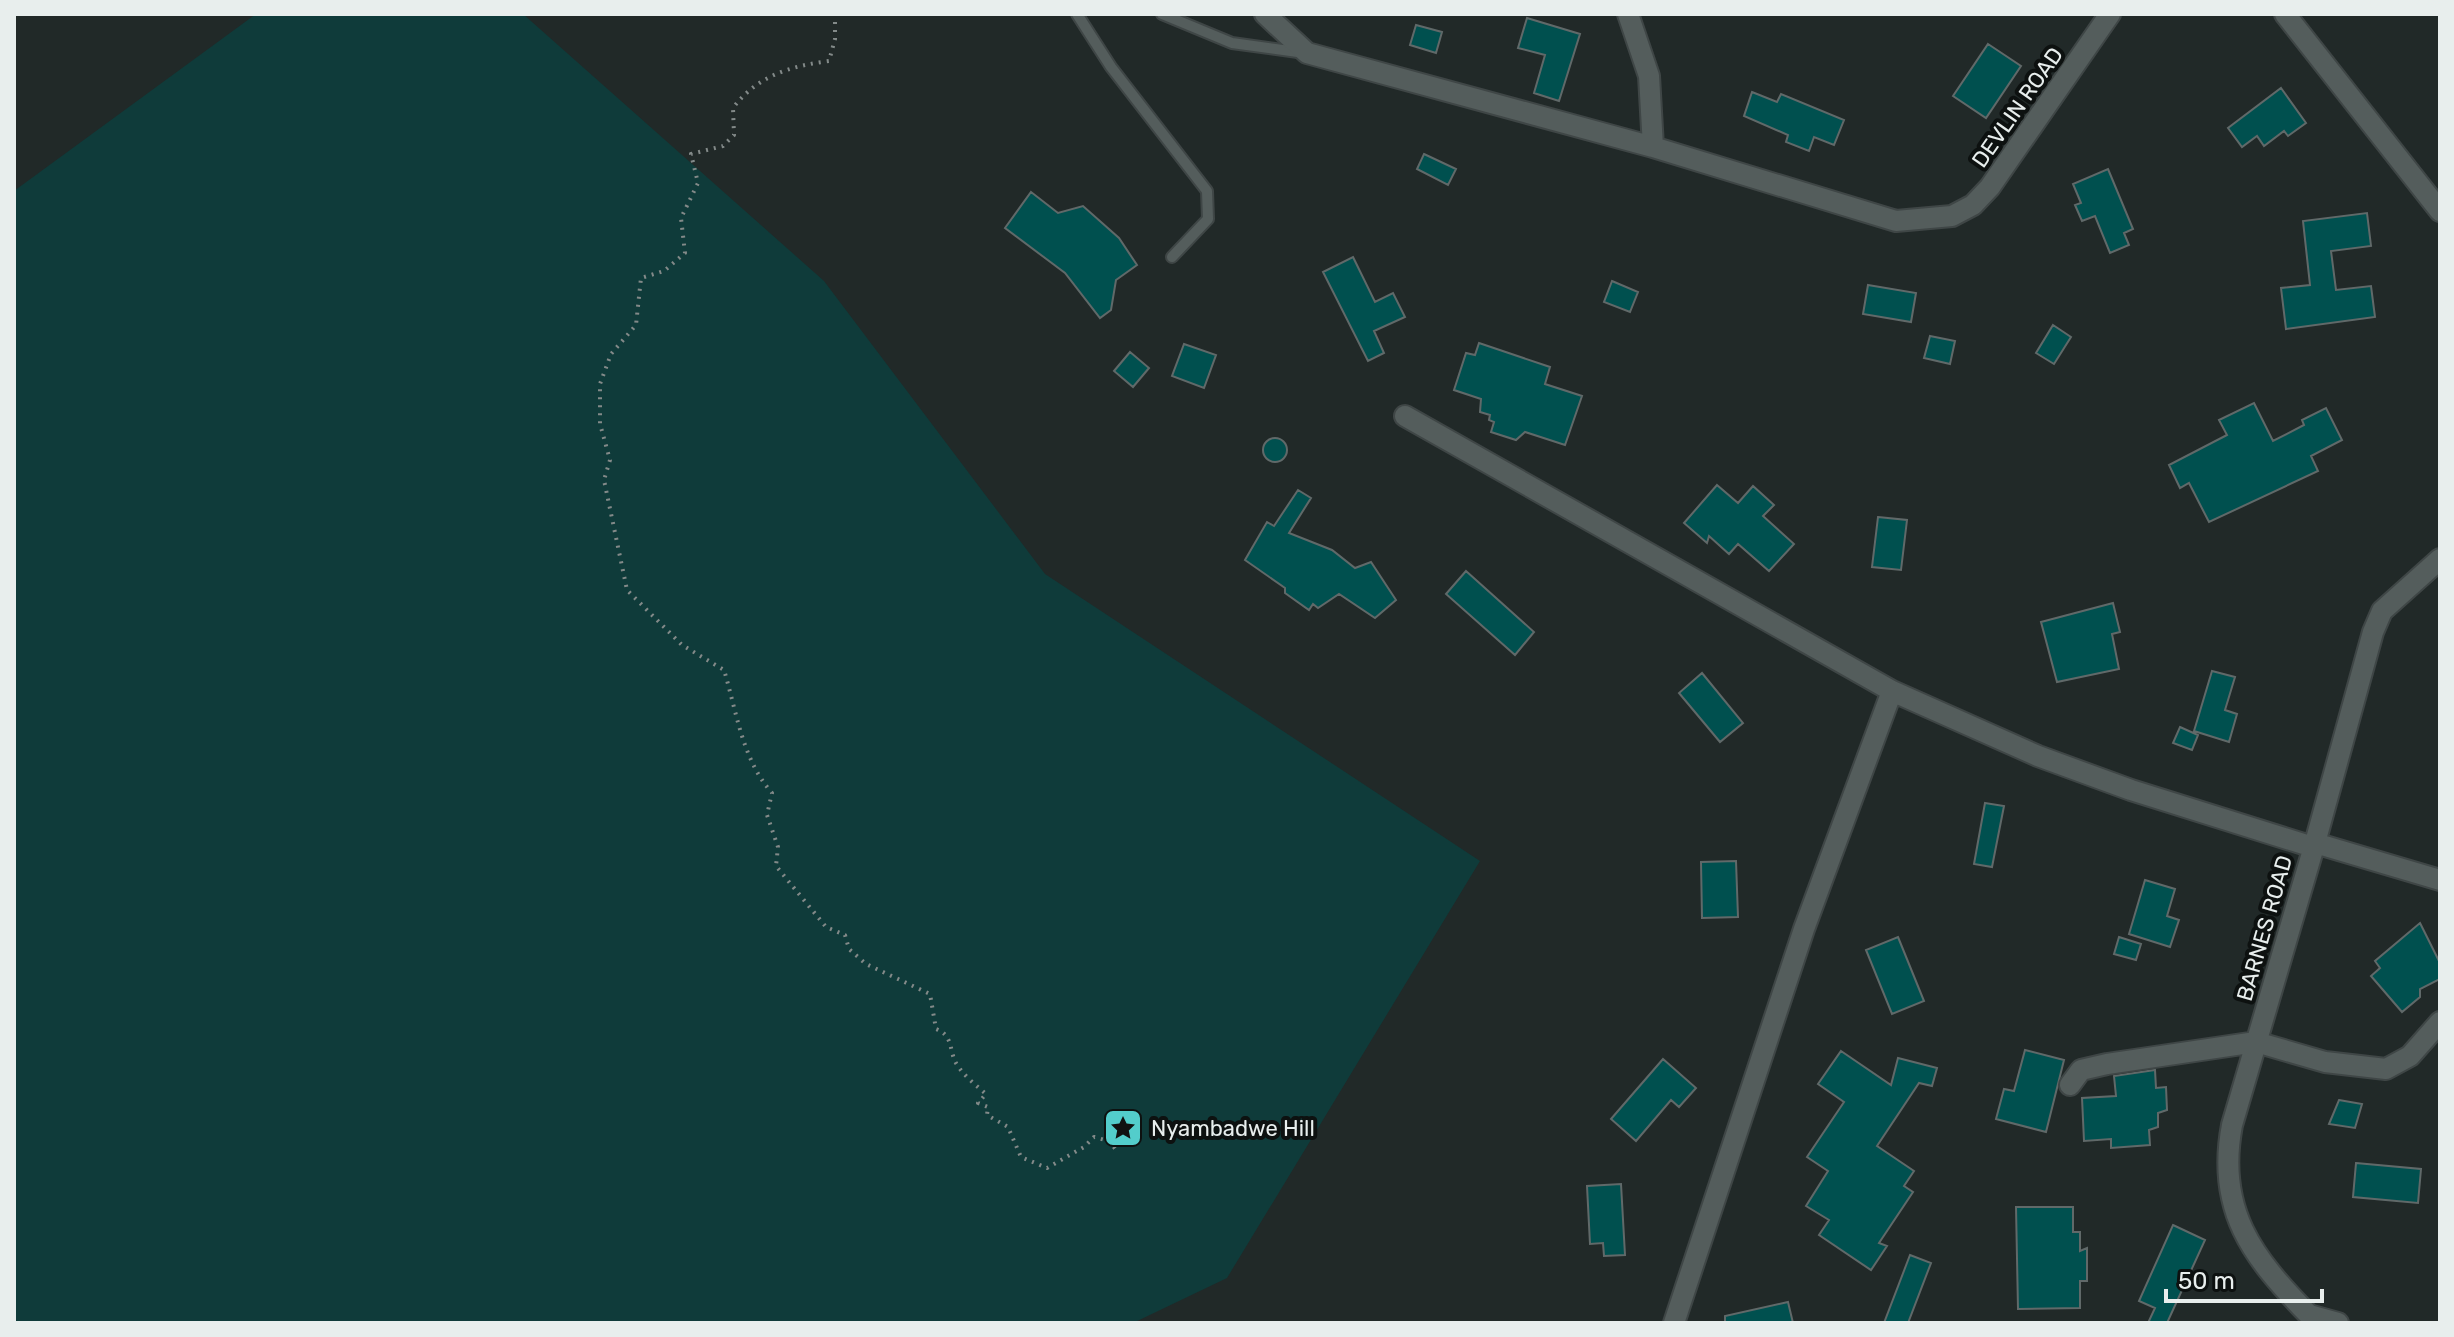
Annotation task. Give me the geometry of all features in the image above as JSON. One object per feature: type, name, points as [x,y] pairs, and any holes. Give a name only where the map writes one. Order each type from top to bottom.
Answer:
[{"type":"street","points":[[1265,14],[1307,53]]},
{"type":"street","points":[[1628,14],[1649,76],[1653,147]]},
{"type":"street","name":"DEVLIN ROAD","points":[[1307,53],[1653,147],[1896,221],[1952,216],[1973,205],[1990,187],[2110,14]]},
{"type":"street","points":[[2285,14],[2440,211]]},
{"type":"street","points":[[1405,416],[1892,691],[2038,756],[2131,790],[2440,880]]},
{"type":"street","name":"BARNES ROAD","points":[[2307,1319],[2265,1267],[2236,1217],[2229,1191],[2229,1140],[2373,632],[2382,611],[2440,559]]},
{"type":"street","points":[[1674,1323],[1804,929],[1892,691]]},
{"type":"street","points":[[2070,1085],[2081,1070],[2256,1042],[2325,1062],[2386,1069],[2410,1056],[2440,1022]]},
{"type":"street","points":[[2307,1319],[2338,1323]]},
{"type":"lane","points":[[1077,14],[1111,67],[1207,191],[1208,219],[1172,257]]},
{"type":"lane","points":[[1162,14],[1232,43],[1271,51],[1307,53]]},
{"type":"path","points":[[835,14],[835,39],[829,61],[805,64],[766,77],[743,95],[733,108],[734,135],[723,146],[691,154],[698,183],[681,218],[685,253],[664,271],[641,278],[636,325],[611,354],[600,384],[600,424],[610,460],[604,480],[627,590],[682,645],[724,670],[744,735],[747,758],[772,793],[767,815],[778,847],[776,866],[786,882],[826,927],[845,935],[849,949],[866,964],[930,994],[936,1029],[944,1032],[953,1047],[955,1062],[986,1094],[978,1103],[988,1107],[987,1115],[1008,1127],[1021,1157],[1047,1168],[1084,1147],[1094,1137],[1109,1141],[1117,1151]]},
{"type":"shaded area","points":[[256,14],[523,14],[824,281],[1045,574],[1480,861],[1227,1278],[1133,1323],[14,1323],[14,191]]},
{"type":"building","points":[[1527,18],[1580,34],[1559,101],[1534,93],[1545,55],[1518,48]]},
{"type":"building","points":[[1416,25],[1442,32],[1436,53],[1410,45]]},
{"type":"building","points":[[1988,44],[2021,66],[1986,118],[1953,96]]},
{"type":"building","points":[[2281,88],[2306,123],[2288,136],[2284,131],[2264,146],[2257,136],[2242,147],[2228,128]]},
{"type":"building","points":[[1752,92],[1777,102],[1781,94],[1844,120],[1834,145],[1814,137],[1809,151],[1786,142],[1788,135],[1744,116]]},
{"type":"building","points":[[1424,154],[1456,169],[1448,185],[1417,169]]},
{"type":"building","points":[[2108,169],[2133,229],[2124,233],[2129,245],[2110,253],[2095,216],[2082,221],[2075,205],[2081,203],[2073,184]]},
{"type":"building","points":[[1031,192],[1058,213],[1083,206],[1119,238],[1137,265],[1116,280],[1111,310],[1100,318],[1065,273],[1005,228]]},
{"type":"building","points":[[2367,213],[2371,246],[2331,251],[2336,290],[2371,286],[2375,317],[2286,329],[2281,288],[2310,285],[2303,221]]},
{"type":"building","points":[[1353,257],[1375,302],[1393,293],[1405,317],[1374,331],[1384,353],[1368,361],[1323,272]]},
{"type":"building","points":[[1612,281],[1638,292],[1630,312],[1604,302]]},
{"type":"building","points":[[1868,285],[1916,293],[1911,322],[1863,314]]},
{"type":"building","points":[[2053,325],[2071,337],[2054,364],[2036,353]]},
{"type":"building","points":[[1930,336],[1955,341],[1950,364],[1924,358]]},
{"type":"building","points":[[1479,343],[1550,367],[1545,384],[1582,396],[1565,445],[1525,432],[1516,440],[1491,432],[1494,422],[1489,420],[1490,415],[1480,412],[1481,399],[1454,390],[1466,353],[1475,355]]},
{"type":"building","points":[[1184,344],[1216,355],[1204,388],[1172,376]]},
{"type":"building","points":[[1130,352],[1149,368],[1133,387],[1114,371]]},
{"type":"building","points":[[2254,403],[2273,441],[2304,425],[2302,420],[2326,408],[2342,440],[2311,456],[2318,471],[2209,522],[2189,483],[2180,488],[2169,465],[2227,435],[2219,420]]},
{"type":"building","points":[[1275,438],[1284,441],[1287,450],[1284,459],[1275,462],[1266,459],[1263,450],[1266,441]]},
{"type":"building","points":[[1717,485],[1738,503],[1753,486],[1774,505],[1763,516],[1794,544],[1769,571],[1738,544],[1729,554],[1709,536],[1707,543],[1684,523]]},
{"type":"building","points":[[1298,490],[1311,498],[1289,533],[1332,550],[1355,568],[1371,562],[1396,600],[1375,618],[1339,594],[1318,608],[1313,604],[1309,610],[1285,593],[1285,588],[1245,560],[1267,522],[1274,526]]},
{"type":"building","points":[[1878,517],[1907,520],[1901,570],[1872,567]]},
{"type":"building","points":[[1466,571],[1534,632],[1515,655],[1446,594]]},
{"type":"building","points":[[2113,603],[2120,632],[2112,634],[2119,669],[2057,682],[2041,622]]},
{"type":"building","points":[[2212,671],[2235,677],[2225,710],[2237,714],[2229,742],[2194,731]]},
{"type":"building","points":[[1702,673],[1743,723],[1720,742],[1679,693]]},
{"type":"building","points":[[2180,727],[2198,735],[2192,750],[2173,743]]},
{"type":"building","points":[[1985,803],[2004,806],[1992,867],[1974,864]]},
{"type":"building","points":[[1736,861],[1738,917],[1702,918],[1701,862]]},
{"type":"building","points":[[2145,880],[2175,889],[2167,916],[2179,920],[2170,947],[2129,934]]},
{"type":"building","points":[[2420,923],[2440,963],[2440,979],[2420,989],[2420,997],[2402,1012],[2371,976],[2380,968],[2375,961]]},
{"type":"building","points":[[1898,937],[1924,1001],[1892,1014],[1866,950]]},
{"type":"building","points":[[2119,937],[2141,944],[2136,960],[2114,954]]},
{"type":"building","points":[[2025,1050],[2064,1060],[2046,1132],[1996,1119],[2004,1089],[2014,1091]]},
{"type":"building","points":[[1841,1051],[1891,1085],[1898,1058],[1937,1068],[1932,1086],[1919,1083],[1877,1146],[1914,1171],[1904,1186],[1913,1192],[1879,1243],[1887,1246],[1871,1270],[1819,1235],[1829,1220],[1806,1206],[1828,1171],[1807,1157],[1844,1102],[1818,1084]]},
{"type":"building","points":[[1663,1059],[1696,1088],[1679,1107],[1671,1100],[1636,1141],[1611,1119]]},
{"type":"building","points":[[2155,1070],[2156,1088],[2166,1087],[2167,1110],[2158,1113],[2158,1127],[2149,1130],[2150,1145],[2111,1148],[2111,1139],[2084,1141],[2082,1098],[2116,1096],[2114,1076]]},
{"type":"building","points":[[2339,1100],[2362,1104],[2355,1128],[2329,1124]]},
{"type":"building","points":[[2356,1163],[2421,1169],[2418,1203],[2353,1197]]},
{"type":"building","points":[[1621,1184],[1625,1255],[1604,1256],[1603,1243],[1590,1244],[1587,1186]]},
{"type":"building","points":[[2016,1207],[2073,1207],[2073,1232],[2080,1232],[2080,1251],[2087,1248],[2087,1281],[2080,1281],[2080,1308],[2018,1309]]},
{"type":"building","points":[[2173,1225],[2205,1240],[2167,1323],[2148,1323],[2155,1308],[2139,1301]]},
{"type":"building","points":[[1910,1255],[1931,1263],[1908,1323],[1884,1323]]},
{"type":"building","points":[[1788,1302],[1793,1323],[1725,1323],[1725,1316]]},
{"type":"place","name":"Nyambadwe Hill","points":[[1123,1128]]}]
